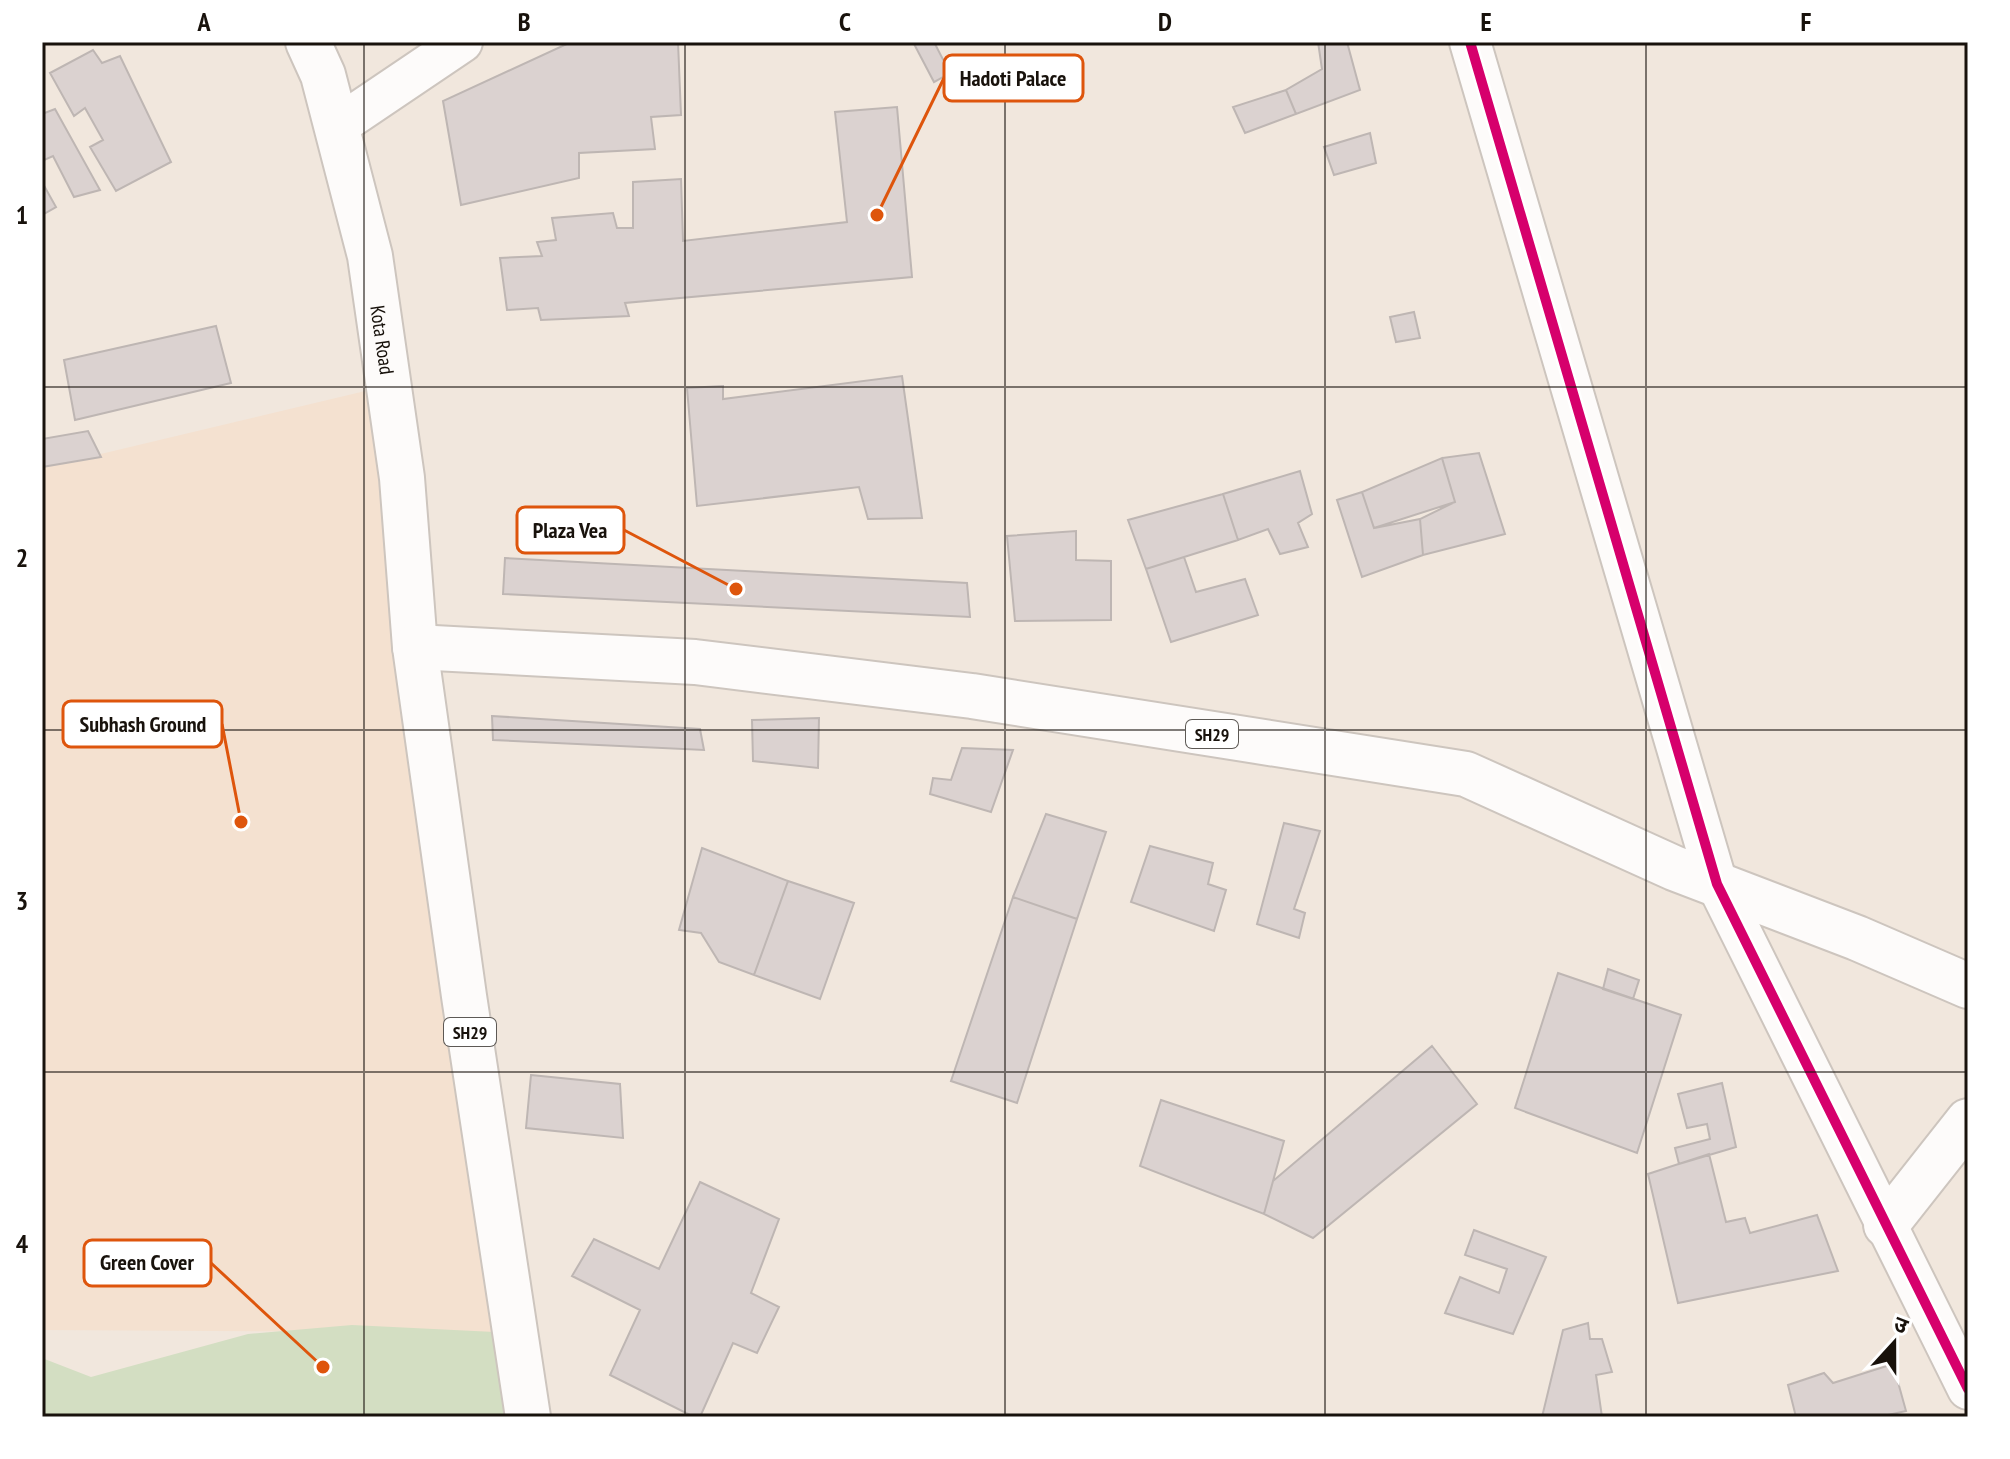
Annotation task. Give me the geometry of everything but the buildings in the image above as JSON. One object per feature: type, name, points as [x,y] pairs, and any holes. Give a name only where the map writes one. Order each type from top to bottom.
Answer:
[{"type":"main road","name":"Kota Road","points":[[308,42],[323,75],[370,256],[402,478],[415,647]]},
{"type":"main road","name":"SH29","points":[[528,1417],[415,647],[711,663],[972,696],[1466,774],[1674,868],[1857,938],[1968,986]]},
{"type":"main road","points":[[1886,1225],[1968,1121]]},
{"type":"street","points":[[336,127],[462,42]]},
{"type":"street","points":[[1470,42],[1717,884],[1968,1389]]},
{"type":"shaded area","points":[[382,387],[516,1333],[42,1330],[42,468]]},
{"type":"green space","points":[[352,1325],[516,1333],[528,1417],[42,1417],[42,1358],[91,1377],[248,1334]]},
{"type":"cycle path","points":[[1470,42],[1717,884],[1968,1389]]},
{"type":"place","name":"Hadoti Palace","points":[[877,215]]},
{"type":"place","name":"Plaza Vea","points":[[736,589]]},
{"type":"place","name":"Subhash Ground","points":[[241,822]]},
{"type":"place","name":"Green Cover","points":[[323,1367]]}]
